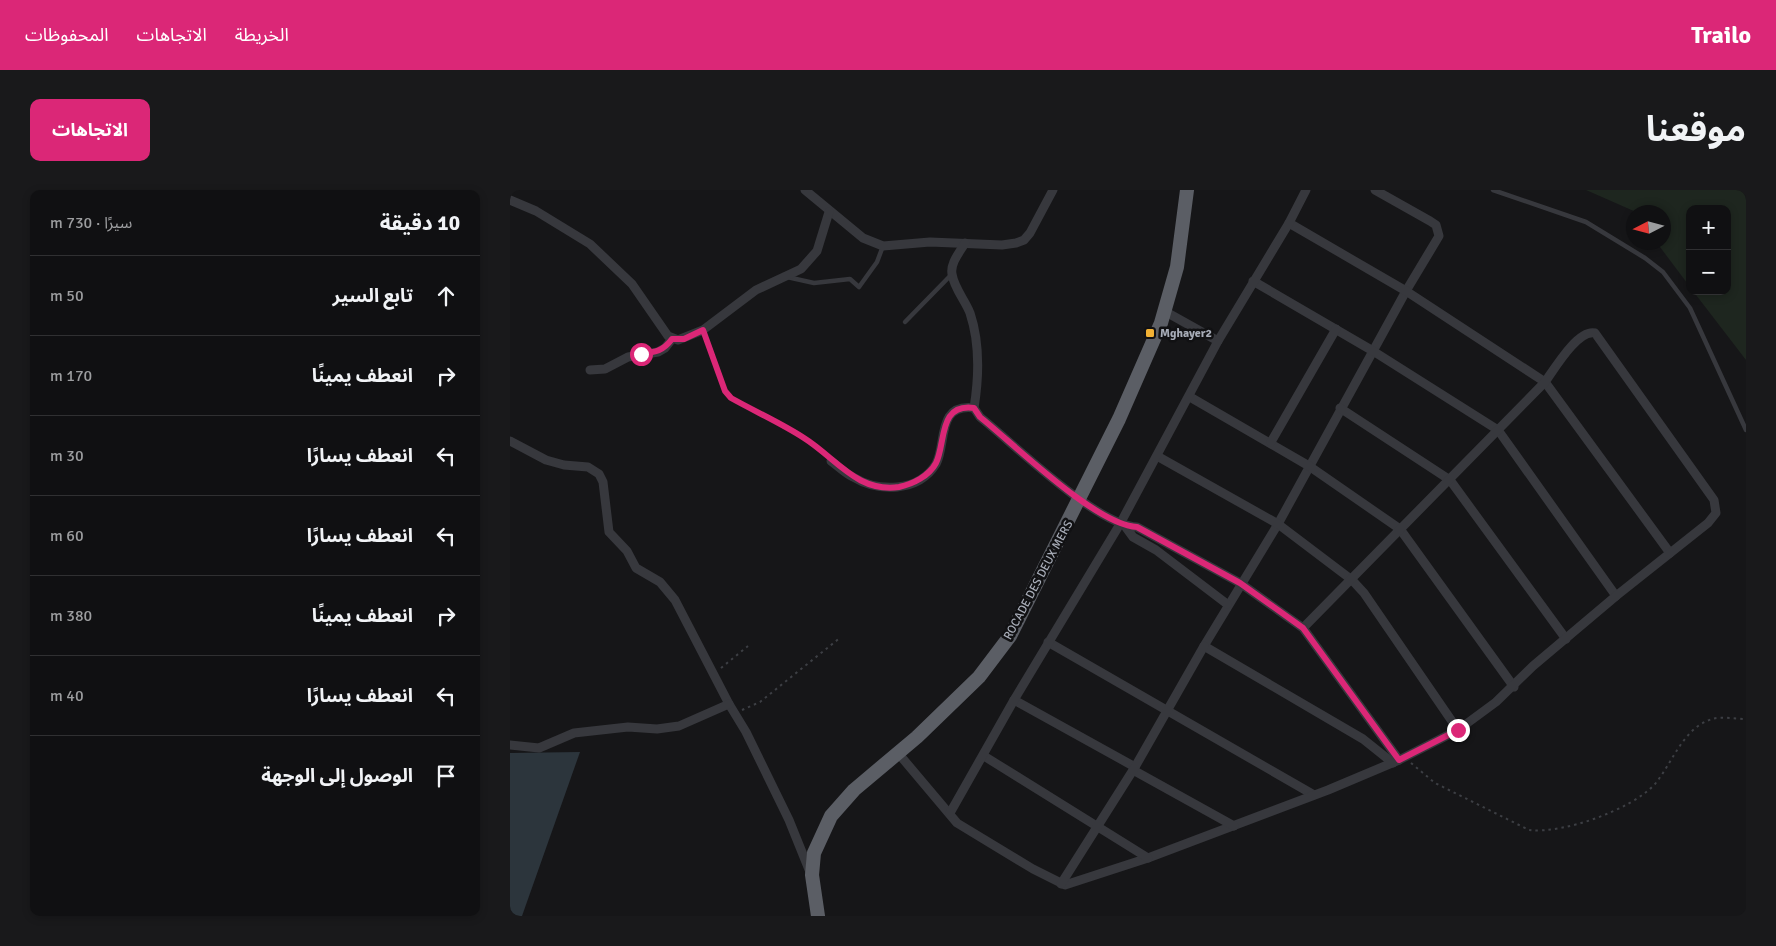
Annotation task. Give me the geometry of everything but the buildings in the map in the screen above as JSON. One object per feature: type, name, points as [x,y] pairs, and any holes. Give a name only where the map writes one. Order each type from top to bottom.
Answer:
[{"type":"highway","name":"ROCADE DES DEUX MERS","points":[[818,916],[812,875],[814,853],[831,816],[854,790],[917,737],[979,677],[1010,636],[1079,500],[1150,352],[1166,312],[1177,267],[1187,190]]},
{"type":"street","points":[[805,190],[829,212],[863,238],[882,246],[930,242],[1002,246],[1024,240],[1036,224],[1053,190]]},
{"type":"street","points":[[950,813],[1048,642],[1122,525],[1218,341],[1289,223],[1306,190]]},
{"type":"street","points":[[1061,884],[1134,768],[1166,708],[1240,583],[1278,524],[1340,408],[1374,352],[1406,291],[1439,236],[1439,230],[1430,221],[1375,190]]},
{"type":"street","points":[[510,200],[536,211],[590,244],[632,284],[672,339]]},
{"type":"street","points":[[672,339],[684,339],[703,330],[756,290],[801,269],[817,251],[829,212]]},
{"type":"street","points":[[1289,223],[1406,291],[1545,382],[1670,553]]},
{"type":"street","points":[[965,243],[954,262],[952,274],[970,313],[978,355],[978,384],[974,408],[980,417],[1079,500],[1122,525],[1133,537],[1156,550],[1228,604]]},
{"type":"street","points":[[1253,281],[1374,352],[1498,430],[1616,596]]},
{"type":"street","points":[[1166,312],[1218,341]]},
{"type":"street","points":[[1270,442],[1336,329]]},
{"type":"street","points":[[898,753],[957,823],[1061,884],[1070,885],[1148,858],[1314,795],[1400,760],[1458,730],[1514,687],[1534,666],[1616,596],[1713,518],[1716,507],[1611,352],[1595,333],[1584,333],[1545,382],[1303,628]]},
{"type":"street","points":[[590,370],[605,369],[628,357],[658,352],[665,348],[672,339]]},
{"type":"street","points":[[1190,397],[1309,466],[1400,529],[1514,687]]},
{"type":"street","points":[[831,461],[852,477],[870,485],[884,488],[914,483],[936,464],[943,430],[951,414],[967,407],[974,408]]},
{"type":"street","points":[[1340,408],[1450,480],[1566,639]]},
{"type":"street","points":[[510,441],[546,460],[564,465],[588,467],[599,474],[603,482],[606,522],[610,532],[627,551],[636,568],[667,588],[736,715],[789,820],[812,875]]},
{"type":"street","points":[[1157,456],[1278,524],[1352,580],[1364,592],[1458,730]]},
{"type":"street","points":[[1122,525],[1137,527],[1240,583],[1303,628],[1400,760]]},
{"type":"street","points":[[1048,642],[1166,708],[1314,795]]},
{"type":"street","points":[[1204,646],[1400,760]]},
{"type":"street","points":[[1014,700],[1234,826]]},
{"type":"street","points":[[510,745],[539,748],[574,733],[628,726],[657,729],[679,726],[729,704]]},
{"type":"street","points":[[984,756],[1148,858]]},
{"type":"lane","points":[[1493,190],[1586,222],[1645,258],[1663,272],[1690,308],[1746,430]]},
{"type":"lane","points":[[786,276],[814,283],[848,278],[859,287],[877,262],[882,246]]},
{"type":"lane","points":[[905,322],[952,274]]},
{"type":"path","points":[[703,330],[725,391],[731,398],[807,440],[831,461]]},
{"type":"path","points":[[736,715],[745,708],[760,702],[841,637]]},
{"type":"path","points":[[713,674],[748,646]]},
{"type":"path","points":[[1400,760],[1435,784],[1529,830],[1544,832],[1564,829],[1589,820],[1640,797],[1654,784],[1689,732],[1701,724],[1713,718],[1746,719]]},
{"type":"shaded area","points":[[1586,190],[1746,190],[1746,360],[1696,295],[1731,295],[1731,205],[1686,205],[1686,282],[1662,250],[1671,250],[1671,205],[1626,205],[1626,208]]},
{"type":"shaded area","points":[[580,752],[522,916],[510,916],[510,753]]},
{"type":"place","name":"Mghayer2","points":[[1150,333]]},
{"type":"route","points":[[641,354],[658,352],[665,348],[672,339],[678,340],[691,337],[703,330],[725,391],[731,398],[767,416],[807,440],[852,477],[870,485],[884,488],[900,487],[914,483],[924,476],[936,464],[943,430],[951,414],[959,409],[974,408],[980,417],[1079,500],[1120,524],[1137,527],[1240,583],[1303,628],[1399,760],[1458,730]]}]
